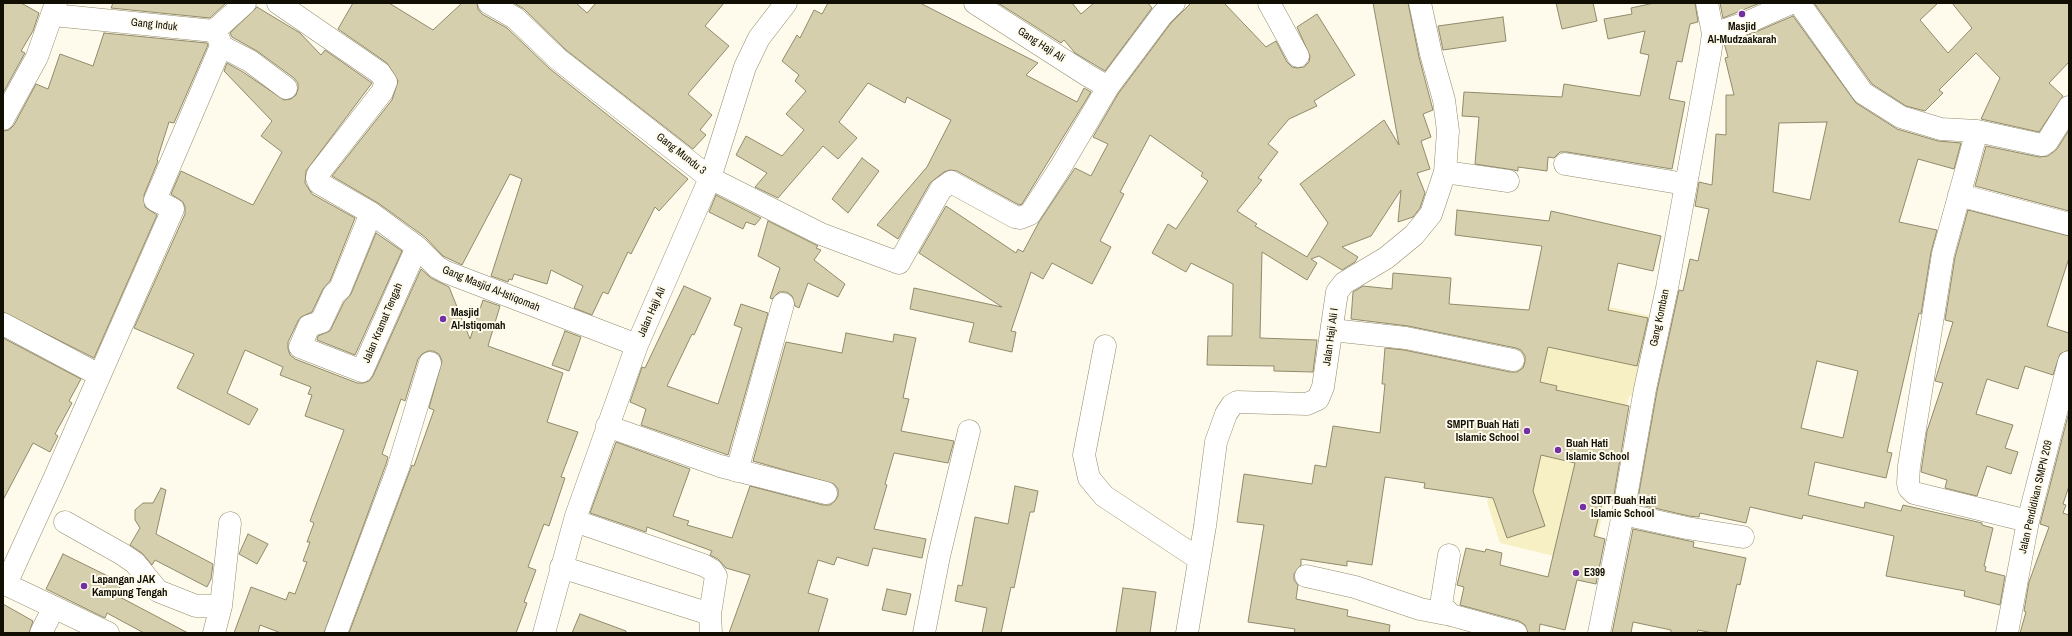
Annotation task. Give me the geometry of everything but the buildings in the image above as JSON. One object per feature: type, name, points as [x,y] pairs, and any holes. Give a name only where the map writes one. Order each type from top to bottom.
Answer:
[{"type":"street","points":[[108,633],[4,583],[173,209],[154,200],[217,39],[245,3]]},
{"type":"street","name":"Gang Masjid Al-Istiqomah","points":[[278,3],[373,68],[384,78],[385,86],[318,174],[317,178],[319,184],[371,213],[417,247],[437,267],[446,272],[637,345]]},
{"type":"street","name":"Gang Mundu 3","points":[[489,3],[515,18],[558,59],[710,178],[821,234],[899,263],[941,189],[951,182],[1015,217],[1020,218],[1030,214],[1060,168],[1108,87]]},
{"type":"street","name":"Jalan Haji Ali","points":[[544,633],[561,567],[575,521],[607,426],[637,345],[710,178],[745,67],[760,38],[786,3]]},
{"type":"street","name":"Gang Haji Ali","points":[[975,3],[1108,87]]},
{"type":"street","points":[[1108,87],[1162,15],[1174,3]]},
{"type":"street","points":[[1269,3],[1298,56]]},
{"type":"street","name":"Jalan Haji Ali I","points":[[1187,633],[1205,526],[1216,442],[1226,414],[1232,405],[1237,402],[1307,404],[1318,400],[1323,387],[1337,292],[1344,283],[1386,258],[1414,235],[1431,214],[1444,172],[1448,131],[1444,100],[1431,54],[1420,3]]},
{"type":"street","name":"Gang Komban","points":[[1599,633],[1623,514],[1645,389],[1667,288],[1713,34],[1707,3]]},
{"type":"street","points":[[1713,34],[1746,23],[1791,3]]},
{"type":"street","points":[[1799,3],[1862,93],[1902,117],[1941,129],[1977,131],[2003,138],[2045,144],[2069,107]]},
{"type":"street","points":[[6,108],[37,57],[54,9]]},
{"type":"street","name":"Gang Induk","points":[[54,9],[217,39]]},
{"type":"street","points":[[217,39],[286,88]]},
{"type":"street","points":[[1977,131],[1958,195],[1943,254],[1909,466],[1908,482],[1914,493],[2028,521]]},
{"type":"street","points":[[1565,164],[1685,184]]},
{"type":"street","points":[[1444,172],[1508,181]]},
{"type":"street","points":[[1958,195],[2069,224]]},
{"type":"street","name":"Jalan Kramat Tengah","points":[[371,213],[340,289],[334,294],[321,322],[309,326],[300,347],[362,371],[417,247]]},
{"type":"street","points":[[738,471],[782,304]]},
{"type":"street","points":[[3,324],[99,375]]},
{"type":"street","points":[[1332,330],[1406,338],[1513,360]]},
{"type":"street","points":[[1105,346],[1084,455],[1089,478],[1104,496],[1199,559]]},
{"type":"street","name":"Jalan Pendidikan SMPN 209","points":[[2007,633],[2028,521],[2069,362]]},
{"type":"street","points":[[336,633],[398,468],[430,363]]},
{"type":"street","points":[[607,426],[738,471],[826,493]]},
{"type":"street","points":[[924,633],[939,556],[969,431]]},
{"type":"street","points":[[1623,514],[1687,528],[1744,537]]},
{"type":"street","points":[[561,567],[711,623],[716,576],[712,570],[703,565],[575,521]]},
{"type":"street","points":[[65,522],[135,563],[158,591],[196,606],[221,606]]},
{"type":"street","points":[[214,633],[221,606],[230,522]]},
{"type":"street","points":[[1449,555],[1441,605],[1451,615]]},
{"type":"street","points":[[1306,576],[1355,587],[1420,610],[1451,615],[1516,633]]},
{"type":"street","points":[[41,633],[54,607]]},
{"type":"shaded area","name":"Buah Hati Islamic School","points":[[1533,290],[1655,317],[1637,397],[1629,396],[1591,565],[1500,543],[1487,502]]},
{"type":"place","name":"Masjid Al-Mudzaakarah","points":[[1742,14]]},
{"type":"place","name":"Masjid Al-Istiqomah","points":[[443,319]]},
{"type":"place","name":"SMPIT Buah Hati Islamic School","points":[[1527,431]]},
{"type":"place","name":"Buah Hati Islamic School","points":[[1558,450]]},
{"type":"place","name":"SDIT Buah Hati Islamic School","points":[[1583,507]]},
{"type":"place","name":"E399","points":[[1576,573]]},
{"type":"place","name":"Lapangan JAK Kampung Tengah","points":[[84,586]]}]
